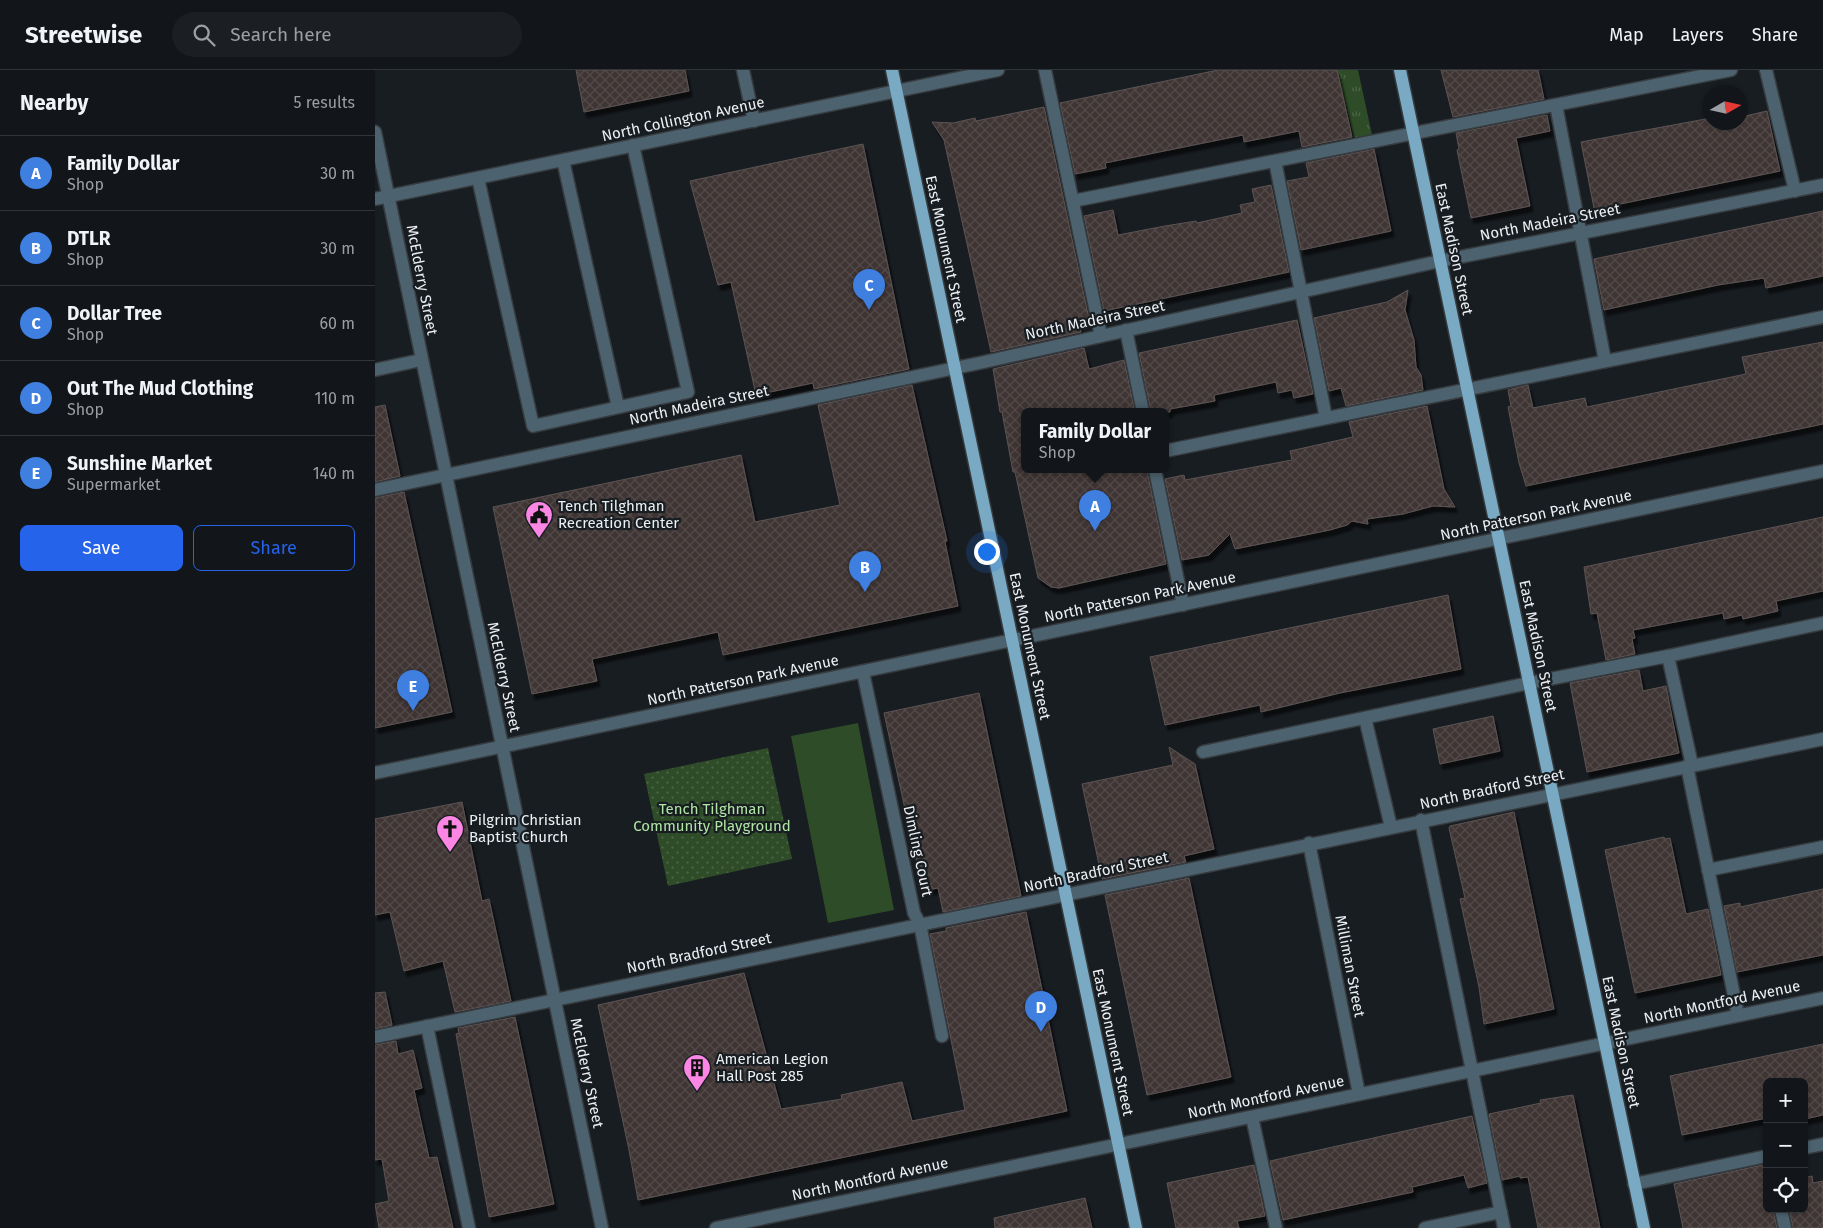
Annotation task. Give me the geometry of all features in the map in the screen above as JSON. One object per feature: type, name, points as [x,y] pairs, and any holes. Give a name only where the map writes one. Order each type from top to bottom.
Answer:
[{"type":"main road","name":"East Monument Street","points":[[892,70],[1136,1228]]},
{"type":"main road","name":"East Madison Street","points":[[1400,70],[1644,1228]]},
{"type":"street","points":[[743,70],[754,121]]},
{"type":"street","name":"North Collington Avenue","points":[[375,199],[998,70]]},
{"type":"street","points":[[1045,70],[1101,336]]},
{"type":"street","points":[[1073,201],[1731,70]]},
{"type":"street","points":[[1766,70],[1795,191]]},
{"type":"street","points":[[1556,105],[1605,361]]},
{"type":"street","name":"McElderry Street","points":[[375,132],[602,1228]]},
{"type":"street","points":[[478,178],[533,426],[687,392],[633,145]]},
{"type":"street","points":[[563,160],[618,407]]},
{"type":"street","points":[[1275,161],[1326,418]]},
{"type":"street","name":"North Madeira Street","points":[[375,490],[955,368],[1440,261],[1823,186]]},
{"type":"street","points":[[1169,450],[1823,317]]},
{"type":"street","points":[[1126,330],[1142,408]]},
{"type":"street","points":[[375,370],[421,360]]},
{"type":"street","name":"North Patterson Park Avenue","points":[[375,772],[1823,471]]},
{"type":"street","points":[[1156,473],[1183,605]]},
{"type":"street","points":[[1203,752],[1823,623]]},
{"type":"street","points":[[1669,656],[1708,870],[1738,1015]]},
{"type":"street","name":"Dimling Court","points":[[863,672],[914,913],[921,924],[942,1036]]},
{"type":"street","points":[[1365,718],[1391,827]]},
{"type":"street","name":"North Bradford Street","points":[[375,1037],[1309,843],[1823,739]]},
{"type":"street","points":[[1421,820],[1504,1228]]},
{"type":"street","name":"Milliman Street","points":[[1309,843],[1359,1094]]},
{"type":"street","points":[[1708,870],[1823,847]]},
{"type":"street","name":"North Montford Avenue","points":[[716,1228],[1823,998]]},
{"type":"street","points":[[427,1026],[469,1228]]},
{"type":"street","points":[[1252,1116],[1275,1228]]},
{"type":"street","points":[[1808,1147],[1823,1144]]},
{"type":"street","points":[[1634,1184],[1763,1157]]},
{"type":"street","points":[[1425,1228],[1501,1212]]},
{"type":"street","points":[[1782,1213],[1785,1228]]},
{"type":"green space","points":[[1337,70],[1358,70],[1372,135],[1354,138]]},
{"type":"green space","points":[[858,723],[894,910],[828,923],[791,736]]},
{"type":"green space","name":"Tench Tilghman Community Playground","points":[[768,748],[792,859],[668,886],[644,774]]},
{"type":"building","points":[[576,70],[685,70],[689,91],[584,112]]},
{"type":"building","points":[[1218,70],[1337,70],[1352,137],[1302,147],[1299,131],[1244,142],[1243,135],[1105,163],[1106,168],[1075,174],[1060,103]]},
{"type":"building","points":[[1441,70],[1538,70],[1544,99],[1453,117]]},
{"type":"building","points":[[1044,107],[1089,319],[1078,321],[1081,332],[991,352],[944,140],[932,122],[953,123],[975,118],[976,121]]},
{"type":"building","points":[[1767,111],[1780,171],[1594,208],[1581,142],[1703,119],[1703,130],[1748,130],[1748,115]]},
{"type":"building","points":[[1547,115],[1550,131],[1516,138],[1530,206],[1471,218],[1457,150],[1459,149],[1456,133]]},
{"type":"building","points":[[863,144],[909,369],[814,389],[813,383],[756,395],[731,282],[718,285],[690,181]]},
{"type":"building","points":[[1374,149],[1391,231],[1301,250],[1287,181],[1309,177],[1306,163]]},
{"type":"building","points":[[1271,185],[1289,272],[1104,311],[1084,216],[1113,210],[1118,235],[1196,221],[1197,223],[1242,213],[1240,205],[1255,202],[1252,189]]},
{"type":"building","points":[[1823,211],[1823,276],[1766,288],[1764,278],[1718,285],[1604,310],[1594,259]]},
{"type":"building","points":[[1408,290],[1405,310],[1414,340],[1416,367],[1421,375],[1423,390],[1346,406],[1341,388],[1329,391],[1314,318],[1387,302]]},
{"type":"building","points":[[1297,320],[1313,394],[1294,398],[1292,390],[1278,393],[1276,382],[1214,395],[1215,401],[1170,409],[1170,412],[1169,408],[1150,408],[1139,353]]},
{"type":"building","points":[[1823,342],[1823,424],[1526,486],[1519,463],[1508,407],[1511,406],[1508,390],[1528,385],[1533,408],[1585,398],[1587,407],[1746,374],[1742,357]]},
{"type":"building","points":[[1084,348],[1089,369],[1124,360],[1134,408],[1021,408],[1021,473],[1148,473],[1166,564],[1059,588],[1051,587],[1038,578],[1015,472],[1013,472],[1002,412],[1000,412],[993,369]]},
{"type":"building","points":[[912,385],[947,541],[945,542],[958,606],[723,655],[718,632],[592,659],[597,681],[532,694],[493,507],[741,455],[755,522],[840,505],[818,405]]},
{"type":"building","points":[[385,405],[400,476],[375,482],[375,407]]},
{"type":"building","points":[[1427,406],[1444,489],[1455,507],[1433,506],[1403,514],[1367,519],[1368,524],[1352,521],[1347,525],[1330,530],[1235,549],[1230,534],[1209,555],[1182,560],[1165,479],[1184,475],[1185,480],[1292,460],[1290,451],[1353,437],[1349,422]]},
{"type":"building","points":[[404,492],[452,712],[375,728],[375,498]]},
{"type":"building","points":[[1823,517],[1823,591],[1776,601],[1778,611],[1743,619],[1742,615],[1724,619],[1723,613],[1633,630],[1635,638],[1632,639],[1635,654],[1606,660],[1597,613],[1591,614],[1584,567]]},
{"type":"building","points":[[1448,595],[1461,669],[1340,693],[1261,712],[1260,705],[1165,725],[1150,657]]},
{"type":"building","points":[[1639,670],[1643,691],[1666,686],[1679,753],[1587,772],[1570,683]]},
{"type":"building","points":[[979,693],[1021,896],[943,912],[938,888],[923,891],[884,713]]},
{"type":"building","points":[[1493,716],[1500,751],[1440,764],[1433,729]]},
{"type":"building","points":[[1169,747],[1195,764],[1214,849],[1184,856],[1186,862],[1102,879],[1082,784],[1173,765]]},
{"type":"building","points":[[462,802],[482,901],[489,899],[511,1001],[455,1012],[443,961],[404,971],[390,912],[375,915],[375,819]]},
{"type":"building","points":[[1514,812],[1554,1009],[1484,1024],[1479,987],[1460,899],[1465,898],[1449,828],[1450,826]]},
{"type":"building","points":[[1664,837],[1665,839],[1670,838],[1686,914],[1708,909],[1721,975],[1635,993],[1605,850]]},
{"type":"building","points":[[1189,878],[1231,1077],[1147,1095],[1105,895]]},
{"type":"building","points":[[1823,889],[1823,955],[1737,972],[1724,906],[1740,903],[1740,907]]},
{"type":"building","points":[[1026,912],[1067,1111],[638,1200],[598,1005],[744,973],[781,1109],[842,1099],[841,1095],[902,1082],[912,1121],[965,1110],[930,934],[946,931],[946,928]]},
{"type":"building","points":[[385,992],[392,1025],[375,1029],[375,993]]},
{"type":"building","points":[[515,1017],[554,1204],[489,1217],[456,1034],[459,1033],[458,1028]]},
{"type":"building","points":[[396,1041],[398,1054],[413,1050],[422,1088],[414,1090],[429,1158],[437,1157],[453,1228],[379,1228],[375,1204],[389,1201],[382,1159],[375,1160],[375,1045]]},
{"type":"building","points":[[1823,1044],[1823,1115],[1808,1118],[1808,1078],[1763,1078],[1763,1119],[1682,1135],[1670,1076]]},
{"type":"building","points":[[1573,1095],[1600,1228],[1538,1228],[1528,1177],[1520,1178],[1520,1176],[1502,1180],[1489,1114],[1541,1103],[1540,1100]]},
{"type":"building","points":[[1472,1116],[1487,1183],[1468,1188],[1464,1175],[1412,1187],[1413,1192],[1283,1220],[1270,1161]]},
{"type":"building","points":[[1254,1165],[1265,1216],[1237,1221],[1239,1228],[1176,1228],[1167,1183]]},
{"type":"building","points":[[1763,1165],[1763,1213],[1774,1213],[1777,1228],[1683,1228],[1674,1184]]},
{"type":"building","points":[[1812,1176],[1813,1183],[1823,1181],[1823,1228],[1793,1228],[1790,1213],[1808,1213],[1808,1177]]},
{"type":"building","points":[[1085,1198],[1092,1228],[995,1228],[994,1218]]},
{"type":"place","name":"Dollar Tree","points":[[869,310]]},
{"type":"place","name":"Family Dollar","points":[[1095,531]]},
{"type":"place","name":"Tench Tilghman Recreation Center","points":[[539,539]]},
{"type":"place","name":"DTLR","points":[[865,592]]},
{"type":"place","name":"Sunshine Market","points":[[413,711]]},
{"type":"place","name":"Pilgrim Christian Baptist Church","points":[[450,853]]},
{"type":"place","name":"Out The Mud Clothing","points":[[1041,1032]]},
{"type":"place","name":"American Legion Hall Post 285","points":[[697,1092]]}]
